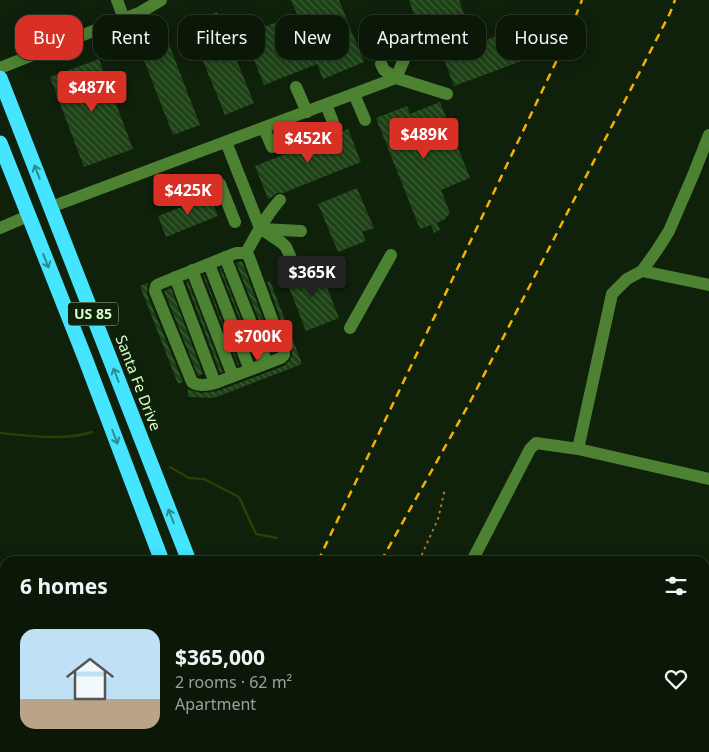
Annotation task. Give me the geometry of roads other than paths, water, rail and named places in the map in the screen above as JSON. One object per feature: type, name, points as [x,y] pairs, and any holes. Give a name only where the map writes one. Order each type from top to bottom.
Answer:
[{"type":"highway","name":"Santa Fe Drive","points":[[0,78],[187,556]]},
{"type":"highway","name":"US 85","points":[[0,143],[85,358],[160,556]]},
{"type":"highway","points":[[11,172],[33,203],[42,207],[51,207]]},
{"type":"street","points":[[117,0],[123,15]]},
{"type":"street","points":[[134,15],[161,0]]},
{"type":"street","points":[[0,68],[93,31]]},
{"type":"street","points":[[51,207],[396,78],[404,60]]},
{"type":"street","points":[[381,64],[384,70],[396,78],[447,94]]},
{"type":"street","points":[[296,87],[306,112]]},
{"type":"street","points":[[354,94],[364,120]]},
{"type":"street","points":[[326,104],[333,122]]},
{"type":"street","points":[[264,128],[272,147]]},
{"type":"street","points":[[578,449],[612,294],[627,279],[642,270],[658,250],[669,231],[709,135]]},
{"type":"street","points":[[226,142],[260,228],[282,242],[294,265]]},
{"type":"street","points":[[220,184],[234,222]]},
{"type":"street","points":[[246,253],[260,228],[280,200]]},
{"type":"street","points":[[0,228],[28,216]]},
{"type":"street","points":[[260,228],[301,231]]},
{"type":"street","points":[[236,253],[246,253],[249,256],[284,355],[281,358],[210,385],[197,385],[192,382],[155,291],[156,286],[225,257],[236,253]]},
{"type":"street","points":[[350,328],[391,255]]},
{"type":"street","points":[[225,257],[267,363]]},
{"type":"street","points":[[209,264],[250,370]]},
{"type":"street","points":[[192,270],[234,376]]},
{"type":"street","points":[[642,270],[709,286]]},
{"type":"street","points":[[175,277],[215,383]]},
{"type":"street","points":[[475,556],[530,449],[536,443],[578,449],[709,479]]},
{"type":"waterway","points":[[0,433],[58,437],[92,432]]},
{"type":"waterway","points":[[170,467],[189,478],[204,479],[239,497],[256,534],[277,538]]},
{"type":"railway","points":[[320,556],[565,43],[582,0]]},
{"type":"railway","points":[[384,556],[469,404],[675,0]]}]
